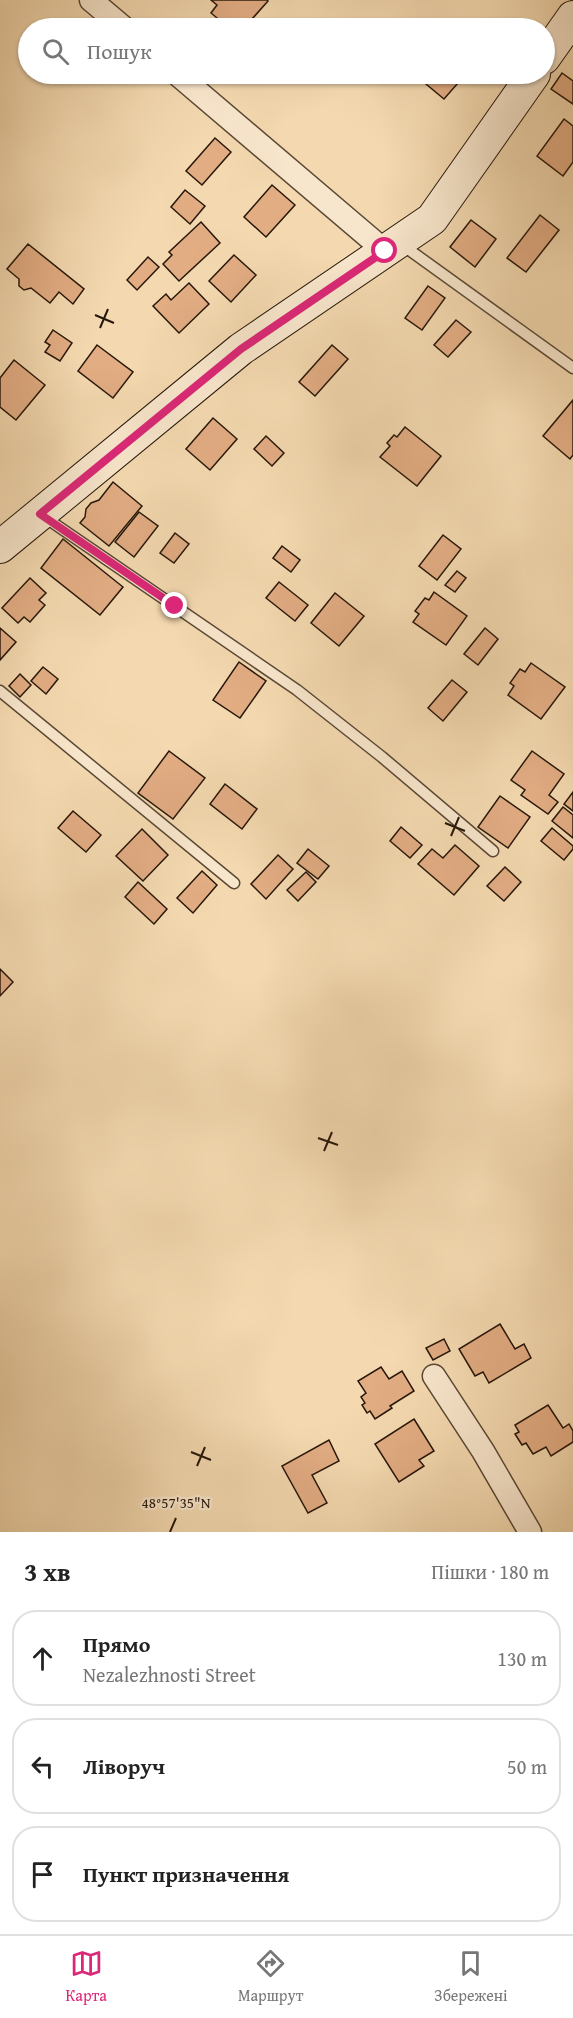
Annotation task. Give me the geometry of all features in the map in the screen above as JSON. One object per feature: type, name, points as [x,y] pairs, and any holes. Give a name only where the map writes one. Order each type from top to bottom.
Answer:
[{"type":"street","points":[[91,0],[112,18]]},
{"type":"street","points":[[555,42],[573,17]]},
{"type":"street","points":[[190,84],[392,246]]},
{"type":"street","points":[[0,547],[241,349],[432,219],[527,84]]},
{"type":"street","points":[[434,1376],[483,1451],[530,1532]]},
{"type":"lane","points":[[392,246],[573,368]]},
{"type":"lane","points":[[40,514],[297,690],[382,757],[493,852]]},
{"type":"lane","points":[[0,691],[234,884]]},
{"type":"building","points":[[211,0],[268,1],[253,18],[217,18],[211,13],[217,5]]},
{"type":"building","points":[[562,73],[573,81],[573,104],[551,89]]},
{"type":"building","points":[[426,84],[457,84],[444,99]]},
{"type":"building","points":[[564,119],[573,126],[573,162],[563,176],[537,156]]},
{"type":"building","points":[[215,138],[231,152],[202,185],[186,171]]},
{"type":"building","points":[[272,185],[295,205],[266,237],[244,217]]},
{"type":"building","points":[[185,190],[205,206],[190,224],[171,207]]},
{"type":"building","points":[[540,215],[559,230],[526,272],[507,258]]},
{"type":"building","points":[[471,220],[496,239],[475,267],[450,247]]},
{"type":"building","points":[[201,222],[220,243],[179,281],[163,264],[172,255],[169,252]]},
{"type":"building","points":[[28,244],[84,289],[73,304],[59,292],[50,303],[31,288],[24,290],[19,286],[19,279],[7,269]]},
{"type":"building","points":[[234,255],[256,275],[231,302],[209,281]]},
{"type":"building","points":[[148,257],[159,267],[137,290],[127,280]]},
{"type":"building","points":[[189,283],[209,304],[179,333],[153,306],[166,294],[171,300]]},
{"type":"building","points":[[428,286],[445,298],[422,330],[405,318]]},
{"type":"building","points":[[456,320],[471,332],[448,357],[434,345]]},
{"type":"building","points":[[53,330],[72,343],[60,361],[45,352],[50,345],[45,342]]},
{"type":"building","points":[[97,345],[133,372],[113,398],[78,371]]},
{"type":"building","points":[[332,345],[348,359],[315,396],[299,382]]},
{"type":"building","points":[[14,360],[45,385],[16,420],[0,407],[0,378]]},
{"type":"building","points":[[573,400],[573,455],[570,459],[543,436]]},
{"type":"building","points":[[213,418],[237,439],[210,470],[186,449]]},
{"type":"building","points":[[405,427],[441,456],[417,486],[380,457],[390,446],[387,443],[394,435],[397,437]]},
{"type":"building","points":[[266,436],[284,453],[272,466],[254,449]]},
{"type":"building","points":[[113,482],[142,506],[109,546],[80,523],[85,517],[86,509],[91,503],[99,500]]},
{"type":"building","points":[[139,512],[158,526],[134,557],[115,542]]},
{"type":"building","points":[[175,533],[189,544],[174,563],[160,553]]},
{"type":"building","points":[[443,535],[461,549],[437,580],[419,566]]},
{"type":"building","points":[[63,539],[123,587],[100,615],[41,568]]},
{"type":"building","points":[[282,546],[300,560],[291,572],[273,558]]},
{"type":"building","points":[[457,571],[466,578],[455,592],[445,585]]},
{"type":"building","points":[[30,578],[46,593],[39,600],[45,605],[30,622],[24,617],[18,623],[2,608]]},
{"type":"building","points":[[279,582],[308,605],[295,621],[266,598]]},
{"type":"building","points":[[434,592],[467,616],[446,645],[413,622],[419,614],[415,611],[425,598],[429,600]]},
{"type":"building","points":[[335,593],[364,616],[339,646],[311,623]]},
{"type":"building","points":[[0,628],[16,642],[0,660]]},
{"type":"building","points":[[485,628],[498,639],[478,665],[464,654]]},
{"type":"building","points":[[239,662],[266,681],[240,718],[213,700]]},
{"type":"building","points":[[531,663],[565,687],[541,719],[508,695],[514,686],[510,683],[520,669],[525,672]]},
{"type":"building","points":[[43,667],[58,679],[46,694],[31,681]]},
{"type":"building","points":[[20,674],[31,685],[20,697],[9,686]]},
{"type":"building","points":[[452,680],[467,692],[443,721],[428,708]]},
{"type":"building","points":[[169,751],[205,778],[173,819],[138,793]]},
{"type":"building","points":[[532,751],[564,774],[549,795],[558,802],[548,814],[521,795],[525,790],[511,780]]},
{"type":"building","points":[[225,784],[257,809],[242,829],[210,804]]},
{"type":"building","points":[[573,792],[573,811],[564,804]]},
{"type":"building","points":[[500,796],[530,817],[508,848],[478,827]]},
{"type":"building","points":[[563,807],[573,815],[573,838],[552,821]]},
{"type":"building","points":[[73,811],[101,835],[86,852],[58,828]]},
{"type":"building","points":[[401,827],[422,845],[410,858],[390,841]]},
{"type":"building","points":[[552,828],[573,846],[564,860],[541,841]]},
{"type":"building","points":[[142,829],[168,855],[143,881],[116,856]]},
{"type":"building","points":[[455,845],[479,866],[454,895],[418,864],[432,849],[443,858]]},
{"type":"building","points":[[308,849],[329,866],[318,879],[297,863]]},
{"type":"building","points":[[278,855],[293,869],[266,899],[251,884]]},
{"type":"building","points":[[505,867],[521,882],[504,901],[487,886]]},
{"type":"building","points":[[202,871],[217,885],[193,913],[177,898]]},
{"type":"building","points":[[306,872],[316,882],[298,901],[287,890]]},
{"type":"building","points":[[138,882],[167,909],[154,924],[125,897]]},
{"type":"building","points":[[0,969],[13,982],[0,996]]},
{"type":"building","points":[[500,1324],[515,1349],[524,1344],[531,1358],[489,1383],[483,1372],[475,1376],[459,1349]]},
{"type":"building","points":[[444,1339],[450,1351],[433,1360],[426,1348]]},
{"type":"building","points":[[381,1367],[389,1379],[402,1371],[414,1391],[390,1406],[392,1408],[375,1419],[362,1405],[365,1403],[361,1397],[366,1393],[358,1381]]},
{"type":"building","points":[[548,1405],[563,1428],[569,1424],[573,1431],[573,1442],[551,1456],[546,1447],[533,1454],[526,1443],[522,1445],[515,1434],[519,1432],[515,1425]]},
{"type":"building","points":[[414,1419],[434,1451],[419,1460],[424,1466],[399,1482],[375,1444]]},
{"type":"building","points":[[329,1440],[339,1461],[312,1475],[327,1503],[308,1513],[282,1466]]},
{"type":"route","points":[[175,606],[40,514],[241,349],[385,251]]}]
